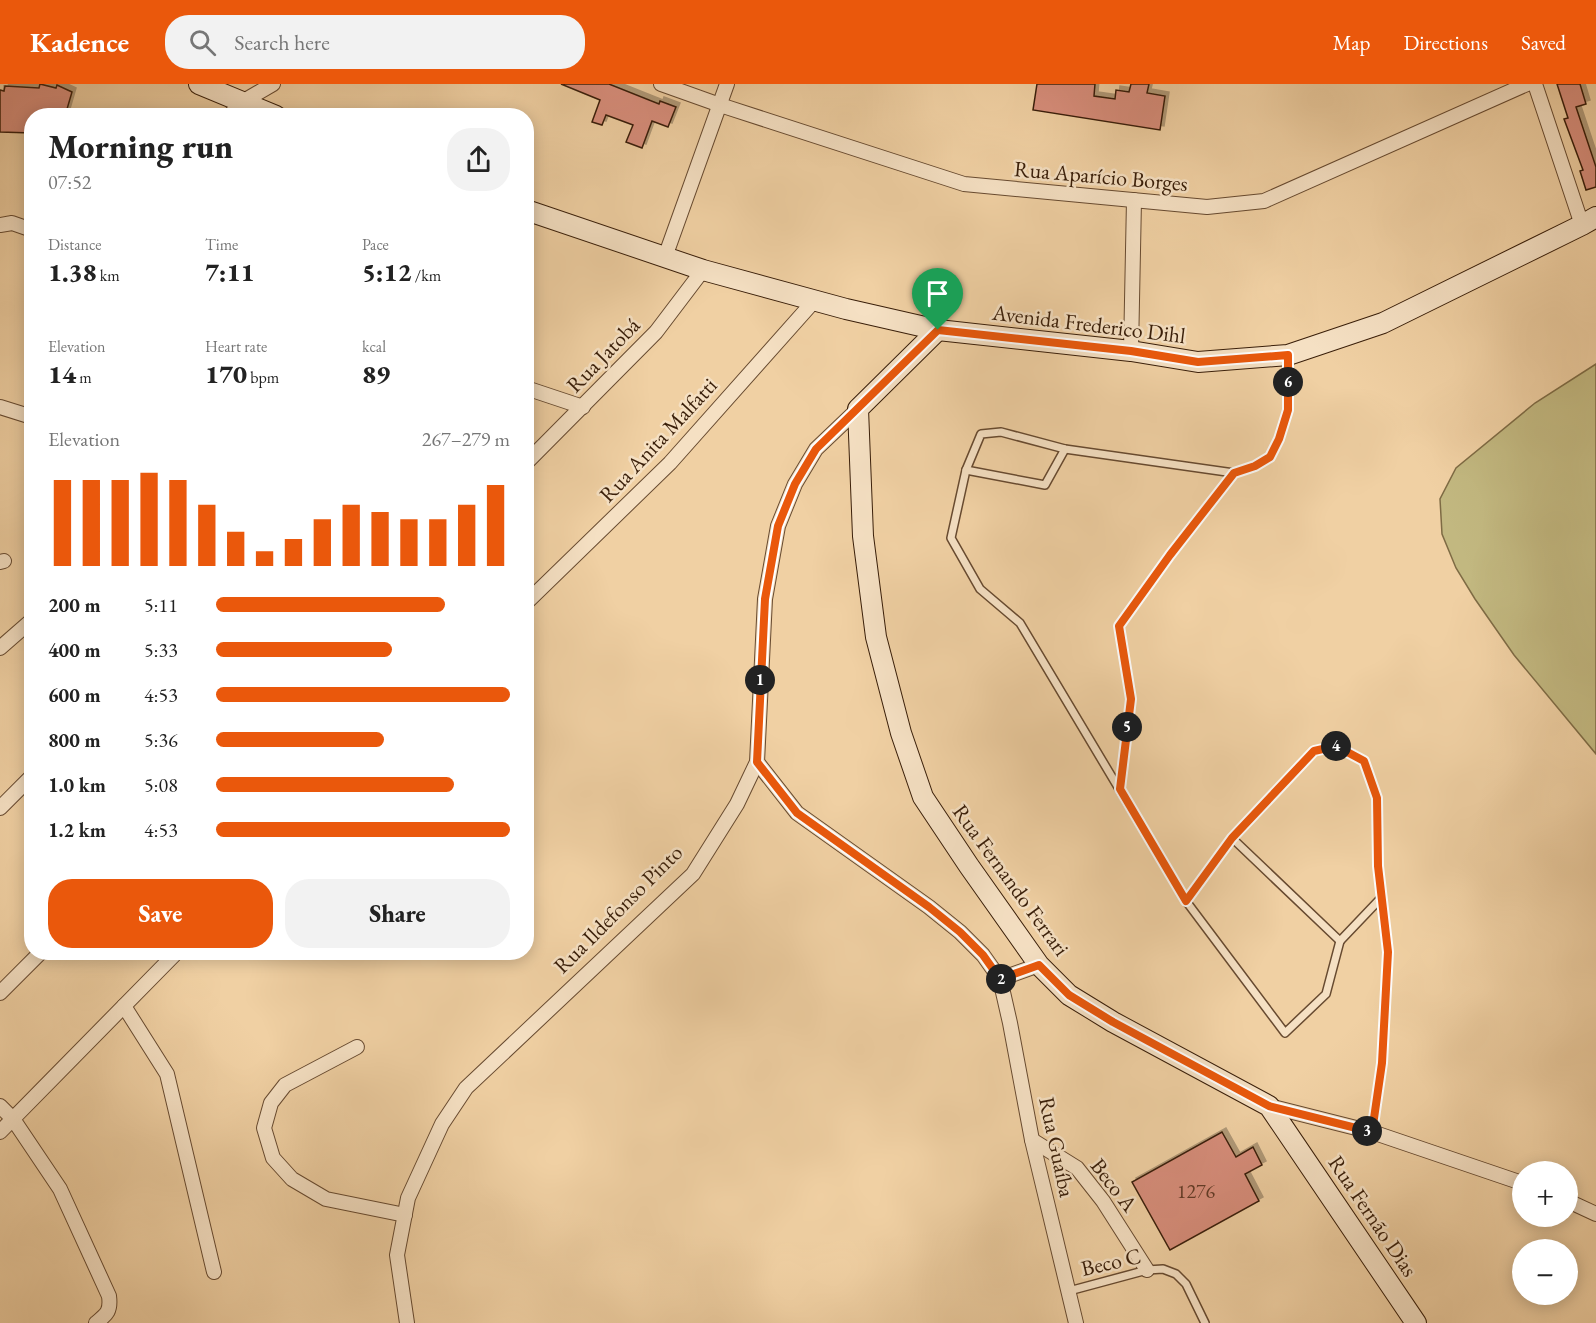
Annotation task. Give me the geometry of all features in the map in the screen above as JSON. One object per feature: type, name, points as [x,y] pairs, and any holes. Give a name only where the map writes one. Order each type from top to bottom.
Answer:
[{"type":"main road","points":[[199,84],[234,108]]},
{"type":"main road","name":"Avenida Frederico Dihl","points":[[534,213],[703,270],[814,301],[938,330],[1131,351],[1198,362],[1288,355],[1383,323],[1589,221]]},
{"type":"main road","name":"Rua Ildefonso Pinto","points":[[858,409],[938,330]]},
{"type":"main road","name":"Rua Fernando Ferrari","points":[[858,409],[862,537],[874,625],[900,733],[923,797],[1039,965],[1069,995],[1113,1022],[1269,1106]]},
{"type":"main road","name":"Rua Fernão Dias","points":[[1269,1106],[1416,1323]]},
{"type":"street","points":[[237,108],[273,84]]},
{"type":"street","name":"Rua Aparício Borges","points":[[661,84],[964,184],[1207,207],[1264,201],[1527,84]]},
{"type":"street","points":[[664,257],[727,84]]},
{"type":"street","points":[[1535,84],[1589,221]]},
{"type":"street","points":[[1131,351],[1134,200]]},
{"type":"street","points":[[0,225],[12,224],[24,228]]},
{"type":"street","name":"Rua Jatobá","points":[[534,456],[656,332],[703,270]]},
{"type":"street","name":"Rua Anita Malfatti","points":[[534,595],[670,463],[814,301]]},
{"type":"street","points":[[534,391],[583,407]]},
{"type":"street","points":[[0,407],[24,414]]},
{"type":"street","name":"Rua Ildefonso Pinto","points":[[406,1323],[397,1255],[408,1198],[442,1124],[466,1088],[693,874],[737,804],[757,762],[765,599],[778,526],[795,484],[816,449],[858,409]]},
{"type":"street","points":[[0,648],[24,627]]},
{"type":"street","name":"Rua Guaíba","points":[[757,762],[797,813],[945,920],[983,955],[1000,979],[1032,1140],[1076,1323]]},
{"type":"street","points":[[0,808],[24,787]]},
{"type":"street","points":[[0,993],[33,960]]},
{"type":"street","points":[[0,1132],[169,960]]},
{"type":"street","points":[[1000,979],[1039,965]]},
{"type":"street","points":[[124,1006],[166,1074],[214,1272]]},
{"type":"street","points":[[357,1047],[285,1085],[271,1103],[264,1128],[273,1158],[292,1179],[326,1198],[405,1215]]},
{"type":"street","points":[[0,1106],[13,1119],[60,1189],[109,1296],[110,1306],[106,1314],[96,1323]]},
{"type":"street","name":"Rua Fernando Ferrari","points":[[1269,1106],[1372,1132],[1512,1180]]},
{"type":"street","name":"Beco A","points":[[1032,1140],[1077,1168],[1103,1201],[1147,1270]]},
{"type":"street","points":[[1578,1206],[1596,1214]]},
{"type":"lane","points":[[1288,355],[1288,410],[1279,439],[1270,457],[1255,466],[1234,473],[1065,449],[1001,432],[981,434],[966,470],[951,538],[980,589],[1020,623],[1186,901],[1286,1033],[1326,994],[1340,941],[1382,898]]},
{"type":"lane","points":[[966,470],[1045,485],[1065,449]]},
{"type":"lane","points":[[1120,789],[1131,699],[1119,626],[1170,555],[1234,473]]},
{"type":"lane","points":[[1186,901],[1232,838],[1314,751],[1336,746],[1364,761],[1377,798],[1378,866],[1388,952],[1382,1063],[1372,1132]]},
{"type":"lane","points":[[1232,838],[1340,941]]},
{"type":"lane","name":"Beco C","points":[[1069,1290],[1147,1270],[1162,1269],[1176,1275],[1186,1284],[1205,1323]]},
{"type":"shaded area","points":[[1596,364],[1596,754],[1514,655],[1456,568],[1442,534],[1440,499],[1456,468],[1535,403]]},
{"type":"building","points":[[40,84],[56,88],[57,85],[72,92],[67,108],[24,108],[24,133],[0,132],[0,90],[4,91],[5,86],[39,88]]},
{"type":"building","points":[[561,84],[609,84],[659,104],[660,101],[676,107],[668,127],[652,121],[642,148],[626,142],[633,125],[606,115],[602,125],[592,122],[600,100]]},
{"type":"building","points":[[1037,84],[1095,84],[1094,96],[1115,99],[1116,90],[1129,92],[1131,84],[1149,84],[1147,93],[1165,96],[1160,130],[1033,110]]},
{"type":"building","points":[[1557,84],[1580,84],[1586,104],[1576,107],[1596,167],[1596,187],[1586,190],[1580,171],[1583,170],[1564,119],[1568,118]]},
{"type":"building","points":[[1222,1132],[1236,1157],[1253,1147],[1262,1165],[1245,1174],[1259,1201],[1170,1250],[1132,1182]]},
{"type":"route","points":[[938,330],[1131,351],[1198,362],[1288,355],[1288,410],[1279,439],[1270,457],[1255,466],[1234,473],[1170,555],[1119,626],[1131,699],[1120,789],[1186,901],[1232,838],[1314,751],[1336,746],[1364,761],[1377,798],[1378,866],[1388,952],[1382,1063],[1372,1132],[1269,1106],[1113,1022],[1069,995],[1039,965],[1000,979],[983,955],[960,932],[929,907],[797,813],[757,762],[765,599],[778,526],[795,484],[816,449],[938,330]]}]
